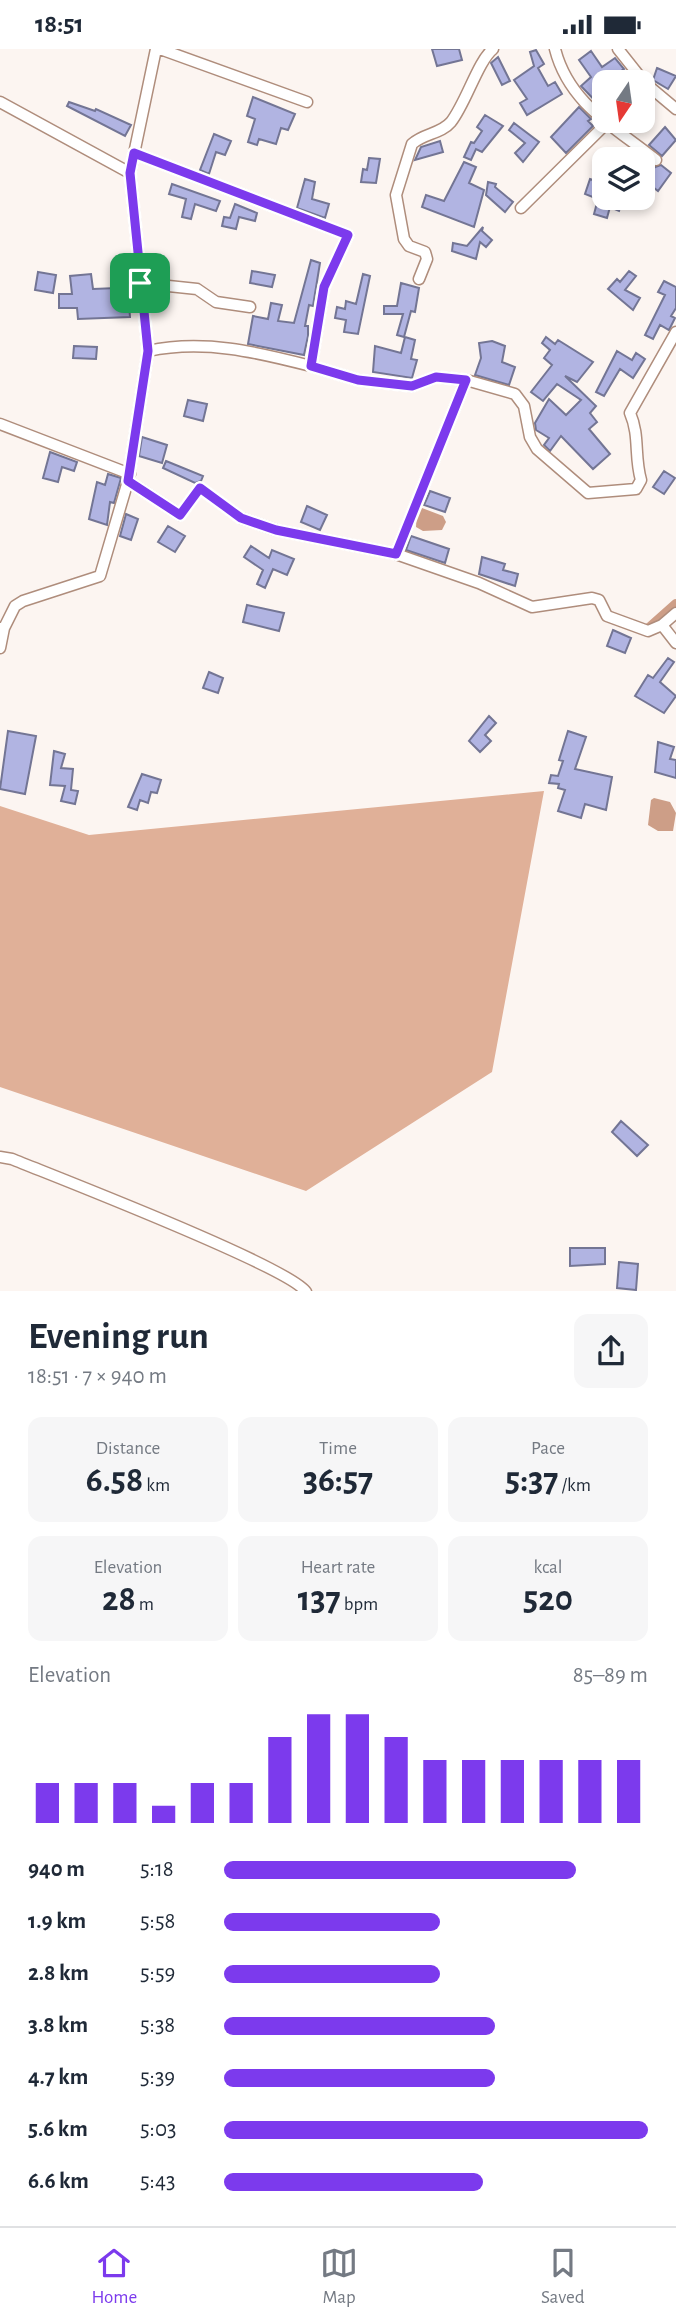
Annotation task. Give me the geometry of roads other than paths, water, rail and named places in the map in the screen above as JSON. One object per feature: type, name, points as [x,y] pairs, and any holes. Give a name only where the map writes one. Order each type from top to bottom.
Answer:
[{"type":"street","points":[[0,648],[2,628],[15,605],[100,576],[129,477],[148,351],[130,173],[158,49],[307,103]]},
{"type":"street","points":[[419,279],[427,259],[425,252],[410,246],[404,239],[397,195],[399,184],[412,144],[443,130],[451,121],[468,97],[485,57],[493,49]]},
{"type":"street","points":[[555,49],[581,102],[592,111]]},
{"type":"street","points":[[618,49],[633,70]]},
{"type":"street","points":[[655,93],[676,109]]},
{"type":"street","points":[[0,102],[130,173]]},
{"type":"street","points":[[521,208],[597,133]]},
{"type":"street","points":[[620,133],[656,160]]},
{"type":"street","points":[[134,153],[348,235],[324,287],[311,366]]},
{"type":"street","points":[[140,283],[197,289],[216,302],[250,307]]},
{"type":"street","points":[[148,351],[174,345],[243,349],[358,380],[412,386],[436,377],[466,380],[515,394],[524,406],[530,437],[537,449],[588,493],[636,489],[641,480],[636,464],[639,444],[630,413],[676,332]]},
{"type":"street","points":[[396,554],[466,380]]},
{"type":"street","points":[[0,424],[129,477],[180,515],[200,488],[241,518],[276,530],[396,554],[479,583],[532,607],[592,598],[599,600],[607,616],[648,631],[662,625],[676,613]]},
{"type":"street","points":[[662,625],[676,643]]},
{"type":"street","points":[[0,1157],[12,1159],[276,1271],[306,1291]]},
{"type":"waterway","points":[[649,628],[676,604]]}]
